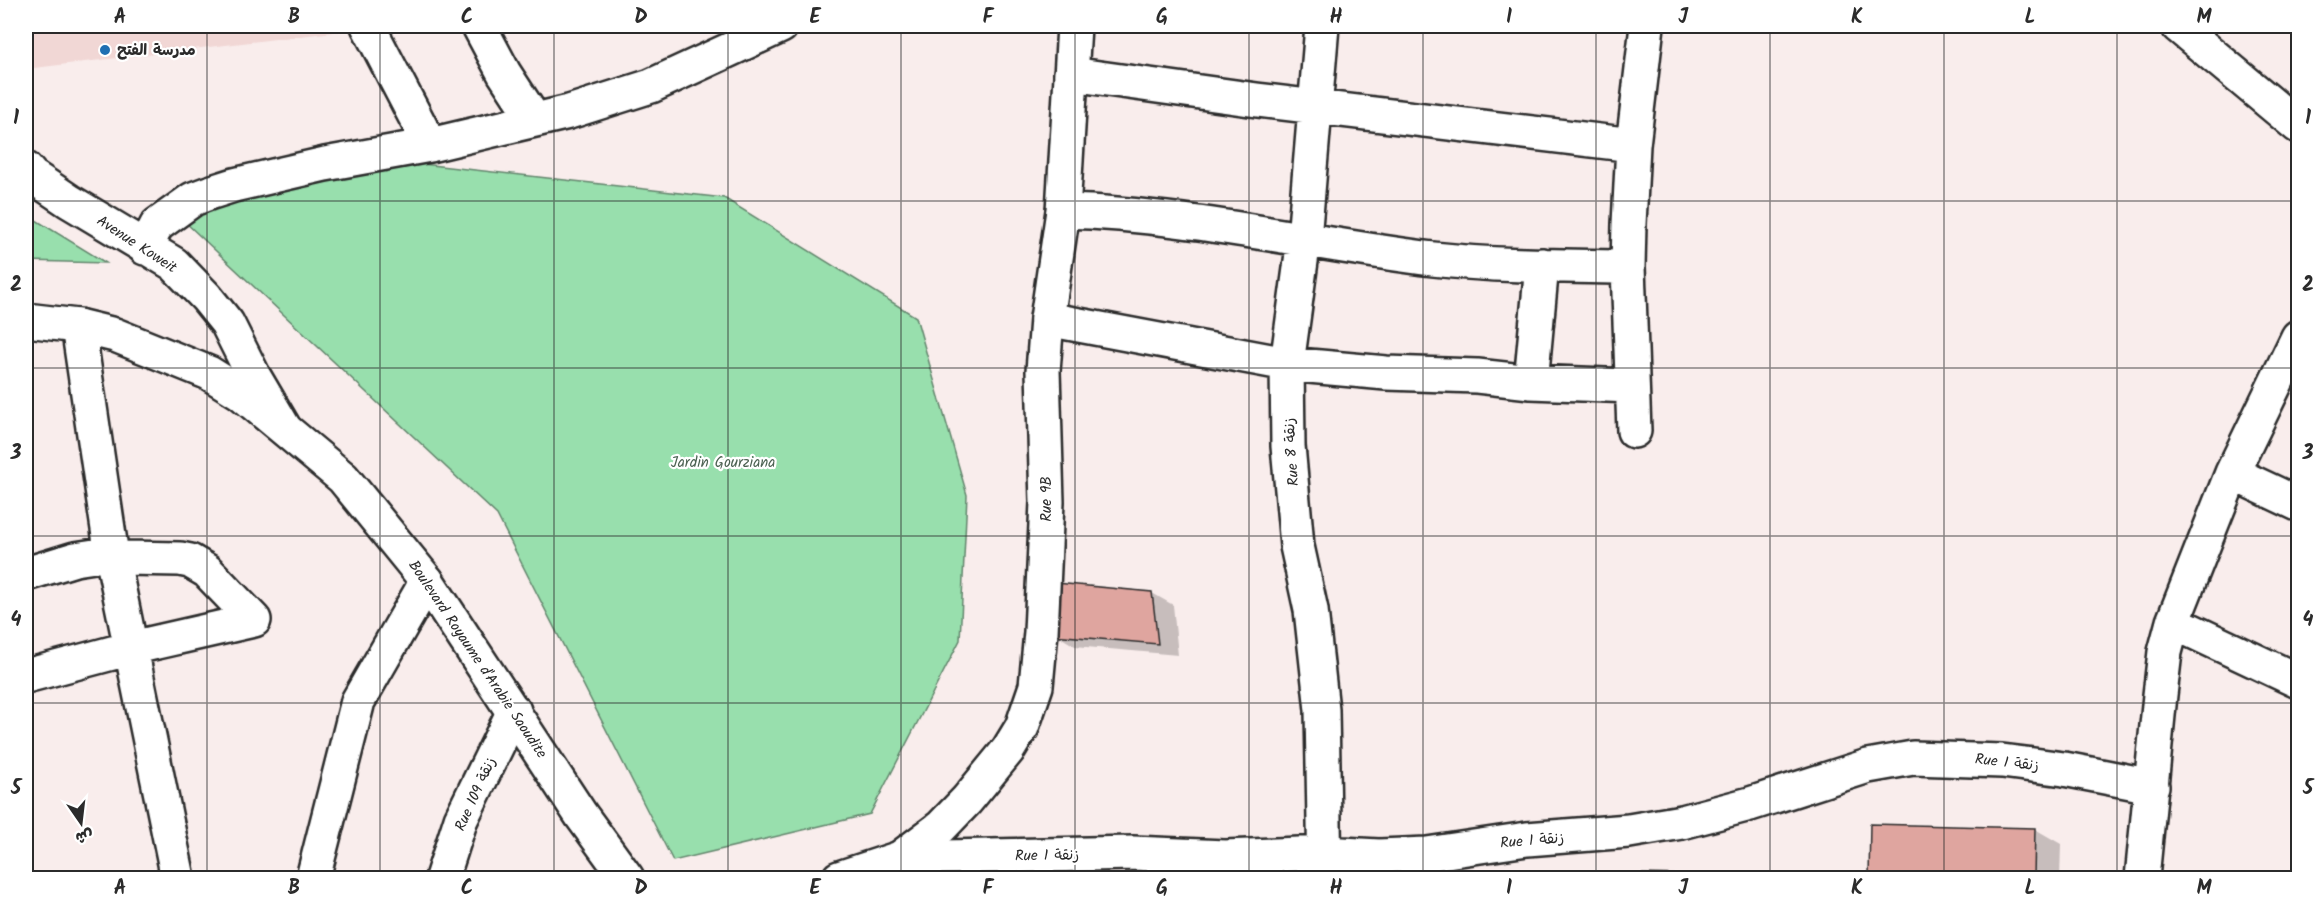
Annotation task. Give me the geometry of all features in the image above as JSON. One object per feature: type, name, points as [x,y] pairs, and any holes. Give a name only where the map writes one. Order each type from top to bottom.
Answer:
[{"type":"street","points":[[368,26],[430,145]]},
{"type":"street","points":[[479,26],[504,73],[534,119]]},
{"type":"street","points":[[145,248],[157,225],[194,200],[209,193],[324,164],[430,145],[569,112],[651,86],[781,26]]},
{"type":"street","name":"Rue 9B","points":[[839,879],[900,858],[941,827],[967,800],[1008,750],[1022,727],[1036,686],[1047,502],[1043,406],[1047,319],[1063,211],[1074,26]]},
{"type":"street","name":"Rue 8 زنقة","points":[[1322,26],[1304,239],[1287,364],[1288,446],[1294,523],[1311,610],[1322,710],[1324,866]]},
{"type":"street","points":[[1634,430],[1628,267],[1633,146],[1647,26]]},
{"type":"street","points":[[2178,26],[2298,126]]},
{"type":"street","points":[[1071,74],[1314,107],[1633,146]]},
{"type":"street","name":"Avenue Koweit","points":[[28,174],[174,264],[227,323],[253,375],[285,430]]},
{"type":"street","points":[[1063,211],[1117,214],[1433,259],[1542,266],[1628,267]]},
{"type":"street","points":[[1531,382],[1542,266]]},
{"type":"street","points":[[1047,319],[1287,364],[1386,373],[1477,376],[1531,382],[1632,386]]},
{"type":"street","name":"Boulevard Royaume d'Arabie Saoudite","points":[[26,320],[78,326],[115,335],[209,373],[241,393],[343,478],[428,580],[478,661],[627,879]]},
{"type":"street","points":[[78,326],[112,556],[178,879]]},
{"type":"street","points":[[2142,879],[2160,694],[2173,622],[2232,473],[2297,343]]},
{"type":"street","points":[[2232,473],[2298,504]]},
{"type":"street","points":[[26,574],[101,555],[190,561],[207,572],[254,620],[131,648],[26,676]]},
{"type":"street","points":[[313,879],[358,701],[428,580]]},
{"type":"street","points":[[2173,622],[2298,681]]},
{"type":"street","name":"Rue 109 زنقة","points":[[442,879],[461,819],[514,711]]},
{"type":"street","name":"Rue 1 زنقة","points":[[900,858],[1133,853],[1225,856],[1324,866],[1379,856],[1427,854],[1527,839],[1651,828],[1707,817],[1868,766],[1913,758],[2002,761],[2064,769],[2152,786]]},
{"type":"shaded area","name":"مدرسة الفتح","points":[[26,26],[339,26],[342,31],[26,69]]},
{"type":"green space","name":"Jardin Gourziana","points":[[325,153],[724,198],[916,317],[967,495],[960,640],[870,814],[673,861],[497,515],[184,221]]},
{"type":"green space","points":[[26,214],[106,263],[26,261]]},
{"type":"building","points":[[1056,583],[1152,592],[1158,644],[1053,635]]},
{"type":"building","points":[[1870,824],[2035,828],[2034,878],[1869,878]]},
{"type":"building","points":[[1639,874],[1835,878],[1639,878]]},
{"type":"place","name":"مدرسة الفتح","points":[[105,50]]}]
